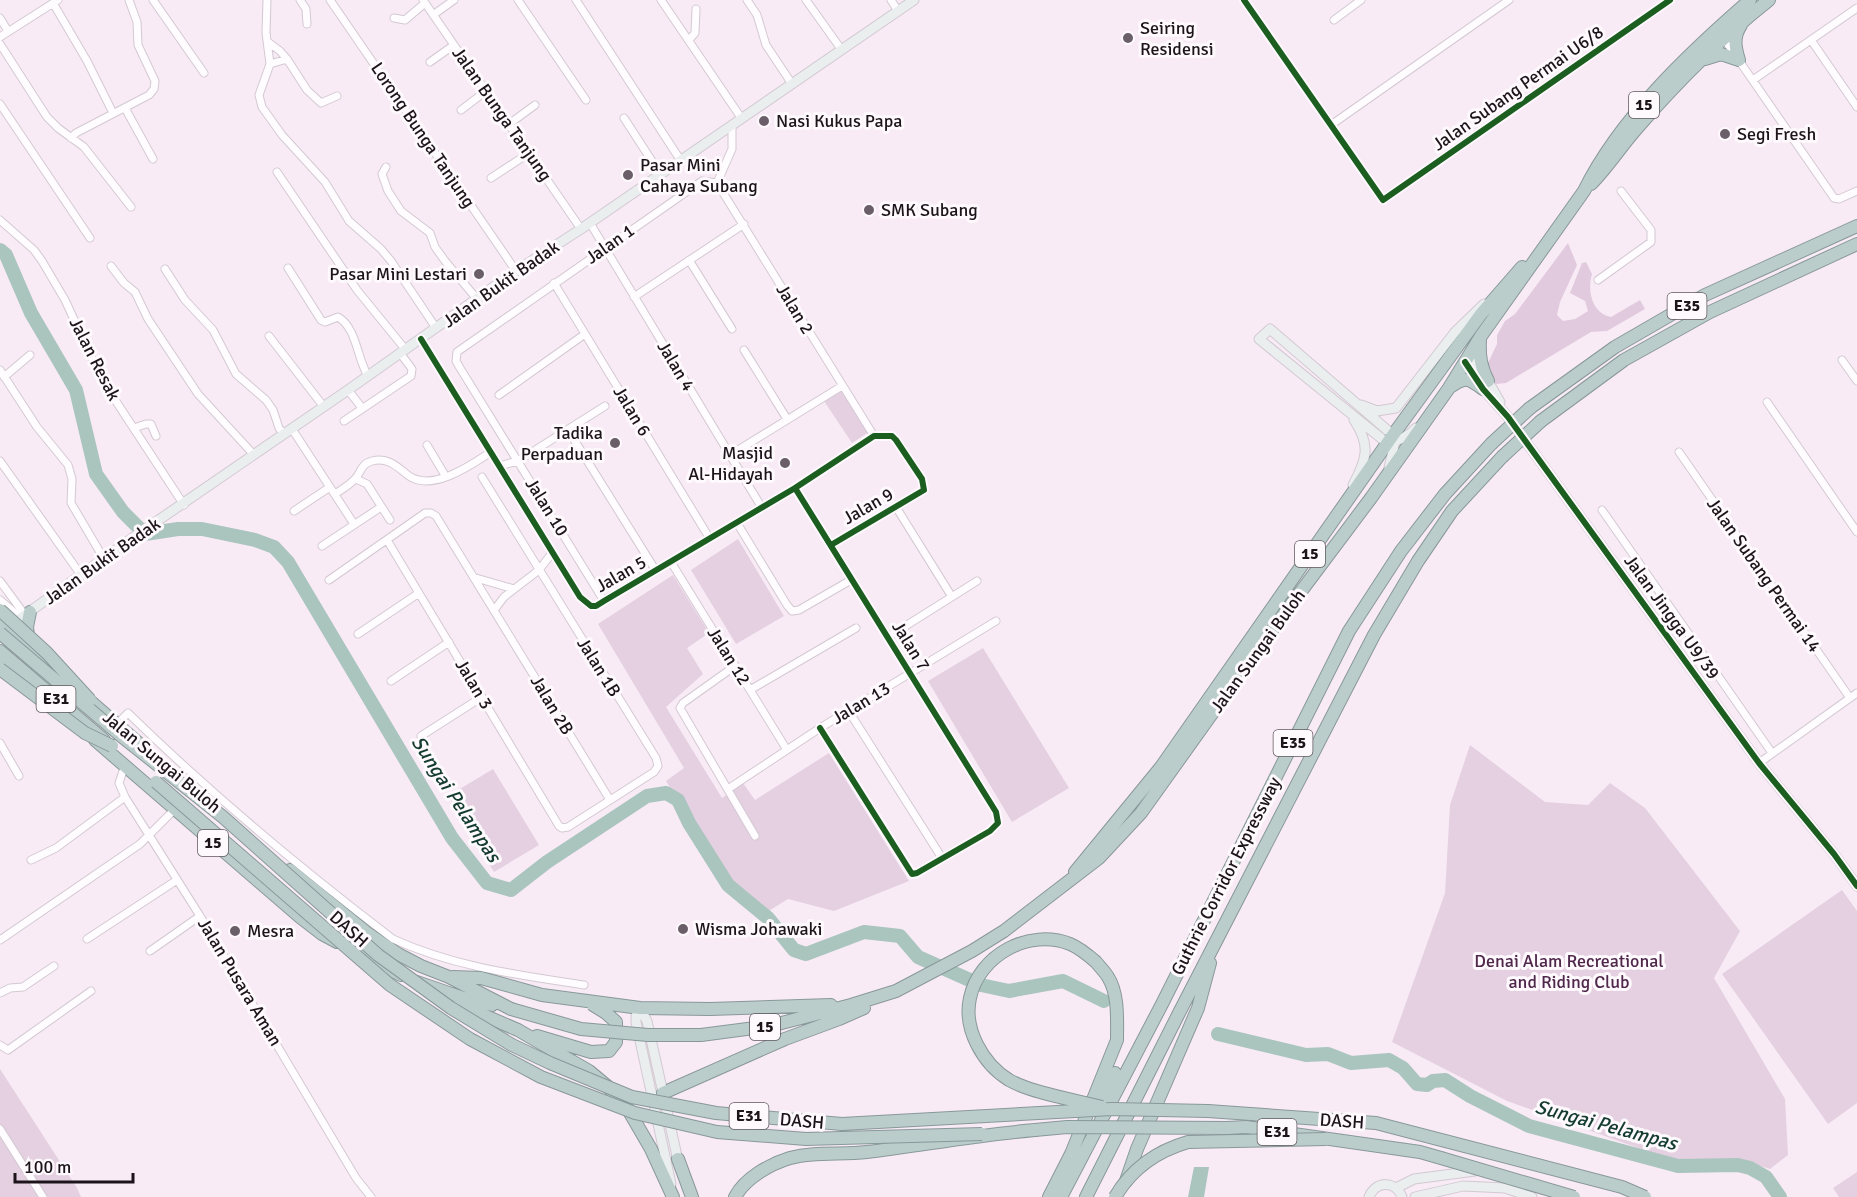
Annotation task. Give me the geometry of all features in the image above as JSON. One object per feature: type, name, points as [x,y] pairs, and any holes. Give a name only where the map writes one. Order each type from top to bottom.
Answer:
[{"type":"highway","name":"Jalan Sungai Buloh","points":[[1584,191],[1595,168],[1652,96],[1720,33],[1750,0]]},
{"type":"highway","name":"Jalan Sungai Buloh","points":[[1,661],[322,934],[411,980],[469,1000],[511,1009],[581,1029],[648,1035],[700,1035],[770,1026],[877,997],[905,986],[972,951],[1004,931],[1099,858],[1141,813],[1449,388],[1465,359],[1584,191],[1602,173],[1636,129],[1699,62],[1720,33],[1748,17],[1769,0]]},
{"type":"highway","points":[[1739,60],[1735,42],[1737,33],[1748,17]]},
{"type":"highway","points":[[1699,62],[1721,54],[1739,60]]},
{"type":"highway","name":"Jalan Sungai Buloh","points":[[1063,887],[1161,767],[1267,613],[1481,314],[1560,224]]},
{"type":"highway","name":"Guthrie Corridor Expressway","points":[[1061,1197],[1162,1004],[1349,631],[1401,551],[1445,494],[1491,444],[1530,408],[1615,346],[1705,296],[1857,226]]},
{"type":"highway","name":"Guthrie Corridor Expressway","points":[[1086,1197],[1374,635],[1418,561],[1452,511],[1502,457],[1541,421],[1624,360],[1700,317],[1857,244]]},
{"type":"highway","points":[[1446,362],[1465,359],[1467,344],[1481,314]]},
{"type":"highway","points":[[1481,336],[1479,355],[1485,385]]},
{"type":"highway","points":[[1449,388],[1461,379],[1469,379],[1485,385]]},
{"type":"highway","points":[[0,610],[47,653],[119,729]]},
{"type":"highway","points":[[25,615],[32,651]]},
{"type":"highway","name":"Jalan Sungai Buloh","points":[[2,630],[32,651],[119,729],[366,933],[398,954],[511,1009]]},
{"type":"highway","name":"DASH","points":[[2,630],[223,817],[378,955],[451,1008],[512,1045],[550,1064],[632,1097],[716,1113],[842,1124],[1112,1109],[1208,1111],[1376,1124],[1622,1187],[1645,1197]]},
{"type":"highway","points":[[1,661],[85,733],[112,746]]},
{"type":"highway","name":"DASH","points":[[1,661],[156,782],[390,985],[470,1039],[541,1077],[635,1113],[717,1132],[806,1138],[982,1134],[1067,1128],[1246,1127],[1420,1152],[1574,1197]]},
{"type":"highway","points":[[1122,1197],[1137,1149],[1198,1008],[1217,938]]},
{"type":"highway","points":[[1069,1159],[1117,1040],[1114,992],[1109,978],[1096,962],[1069,943],[1036,939],[1000,952],[987,964],[970,998],[969,1017],[981,1053],[996,1070],[1011,1080],[1049,1093],[1112,1109]]},
{"type":"highway","points":[[449,977],[481,978],[542,995],[640,1008],[710,1009],[851,1005]]},
{"type":"highway","points":[[444,990],[454,1001],[467,1008],[518,1029],[591,1052],[609,1051],[616,1042],[616,1023],[596,1006],[583,1001]]},
{"type":"highway","points":[[663,1092],[785,1039],[839,1019],[865,1007],[877,997]]},
{"type":"highway","points":[[518,1029],[589,1071],[626,1106],[651,1149],[673,1197]]},
{"type":"highway","points":[[1049,1197],[1118,1068],[1145,1034]]},
{"type":"highway","points":[[735,1197],[738,1191],[754,1176],[771,1165],[790,1158],[863,1152],[982,1134]]},
{"type":"highway","points":[[1115,1197],[1132,1174],[1147,1160],[1168,1148],[1188,1142],[1326,1139]]},
{"type":"highway","points":[[678,1160],[692,1197]]},
{"type":"street","points":[[71,138],[76,133],[149,95],[155,85],[138,45],[137,21],[129,0]]},
{"type":"street","points":[[153,0],[204,73]]},
{"type":"street","points":[[267,0],[265,14],[270,64],[259,95],[264,112],[325,182],[349,221],[391,261],[436,328]]},
{"type":"street","points":[[300,0],[306,9],[307,24]]},
{"type":"street","name":"Lorong Bunga Tanjung","points":[[330,0],[516,271]]},
{"type":"street","points":[[433,15],[454,0]]},
{"type":"street","points":[[518,0],[586,100]]},
{"type":"street","points":[[576,0],[681,161]]},
{"type":"street","points":[[661,0],[742,119]]},
{"type":"street","points":[[747,0],[757,15],[766,45],[792,84]]},
{"type":"street","points":[[806,0],[841,49]]},
{"type":"street","points":[[891,0],[898,11]]},
{"type":"street","name":"Jalan Bukit Badak","points":[[2,630],[516,271],[661,175],[914,0]]},
{"type":"street","points":[[1244,0],[1331,125],[1509,0]]},
{"type":"street","points":[[1334,20],[1361,0]]},
{"type":"street","name":"Jalan Subang Permai U6/8","points":[[1331,125],[1383,200],[1670,0]]},
{"type":"street","points":[[0,37],[55,2],[113,113]]},
{"type":"street","points":[[394,18],[405,20],[424,2]]},
{"type":"street","name":"Jalan Bunga Tanjung","points":[[424,2],[581,229]]},
{"type":"street","points":[[1753,80],[1857,8]]},
{"type":"street","points":[[689,40],[695,33],[696,9]]},
{"type":"street","points":[[0,18],[8,31]]},
{"type":"street","points":[[1720,33],[1835,200],[1857,191]]},
{"type":"street","points":[[1811,39],[1857,106]]},
{"type":"street","points":[[268,42],[287,59],[321,104],[337,96]]},
{"type":"street","points":[[0,44],[47,117],[79,142],[131,207]]},
{"type":"street","points":[[430,62],[454,45]]},
{"type":"street","points":[[270,64],[287,59]]},
{"type":"street","points":[[461,110],[486,91]]},
{"type":"street","points":[[0,104],[90,238]]},
{"type":"street","points":[[509,124],[535,105]]},
{"type":"street","points":[[125,108],[153,159]]},
{"type":"street","points":[[624,118],[661,175]]},
{"type":"street","points":[[717,183],[732,149],[732,126]]},
{"type":"street","points":[[492,178],[529,153]]},
{"type":"street","points":[[386,167],[382,174],[394,201],[406,216],[430,233],[440,254],[477,299]]},
{"type":"street","points":[[277,172],[357,290],[403,351],[412,369],[411,376],[344,421]]},
{"type":"street","name":"Jalan 1","points":[[457,352],[702,181],[717,183]]},
{"type":"street","name":"Jalan 2","points":[[717,183],[874,436]]},
{"type":"street","points":[[1598,280],[1650,245],[1651,230],[1621,191]]},
{"type":"street","name":"Jalan Resak","points":[[0,220],[34,250],[42,261],[64,300],[102,380],[184,504]]},
{"type":"street","name":"Jalan 4","points":[[590,223],[762,508]]},
{"type":"street","points":[[634,297],[744,224]]},
{"type":"street","points":[[689,260],[732,329]]},
{"type":"street","points":[[111,266],[124,284],[135,292],[148,319],[198,394],[254,455]]},
{"type":"street","points":[[288,268],[321,320],[325,322],[338,317],[342,319],[352,335],[363,369],[368,376]]},
{"type":"street","points":[[165,269],[185,300],[213,330],[236,374],[266,400],[273,410],[279,428],[288,432],[354,524]]},
{"type":"street","points":[[1356,404],[1377,411],[1396,408],[1455,332],[1513,278]]},
{"type":"street","name":"Jalan 6","points":[[554,283],[710,539]]},
{"type":"street","points":[[1386,476],[1392,459],[1391,440],[1356,404],[1270,329],[1259,339],[1348,412],[1391,440],[1410,435],[1432,411]]},
{"type":"street","points":[[499,395],[585,334]]},
{"type":"street","points":[[269,336],[324,407]]},
{"type":"street","name":"Jalan 5","points":[[421,339],[584,602],[596,606],[795,488],[874,436]]},
{"type":"street","points":[[744,350],[787,419]]},
{"type":"street","name":"Jalan 10","points":[[457,352],[456,361],[460,368],[604,601]]},
{"type":"street","points":[[30,355],[2,374],[37,428],[68,465],[72,479],[71,503],[104,559]]},
{"type":"street","name":"Jalan Jingga U9/39","points":[[1465,359],[1759,763],[1857,886]]},
{"type":"street","points":[[1842,360],[1857,381]]},
{"type":"street","points":[[730,455],[842,386]]},
{"type":"street","points":[[348,390],[362,408]]},
{"type":"street","points":[[1767,402],[1857,532]]},
{"type":"street","points":[[499,466],[518,461],[605,406]]},
{"type":"street","points":[[1334,521],[1365,459],[1366,445],[1362,432],[1348,412]]},
{"type":"street","points":[[134,428],[146,423],[151,424],[156,436]]},
{"type":"street","points":[[568,430],[656,571]]},
{"type":"street","name":"Jalan 9","points":[[831,545],[924,490],[924,483],[897,440],[888,435],[874,436]]},
{"type":"street","points":[[427,445],[446,477]]},
{"type":"street","points":[[294,511],[356,479],[360,469],[369,462],[382,460],[394,463],[411,477],[431,481],[472,465],[491,452]]},
{"type":"street","name":"Jalan Subang Permai 14","points":[[1679,452],[1850,698]]},
{"type":"street","points":[[0,460],[81,575]]},
{"type":"street","name":"Jalan 1B","points":[[482,477],[656,758],[658,766],[654,772],[610,800]]},
{"type":"street","points":[[356,479],[367,484],[390,520]]},
{"type":"street","name":"Jalan 7","points":[[795,488],[996,812],[998,823],[990,831],[942,858]]},
{"type":"street","points":[[322,546],[381,507]]},
{"type":"street","points":[[896,507],[952,597]]},
{"type":"street","points":[[1602,510],[1772,753]]},
{"type":"street","name":"Jalan 2B","points":[[387,540],[425,513],[431,513],[441,522],[610,800]]},
{"type":"street","points":[[737,523],[792,611],[799,610],[851,580]]},
{"type":"street","points":[[328,580],[387,540]]},
{"type":"street","name":"Jalan 3","points":[[387,540],[557,824],[562,828],[568,827],[610,800]]},
{"type":"street","points":[[495,609],[504,597],[539,570],[552,553]]},
{"type":"street","name":"Jalan 12","points":[[670,562],[787,750]]},
{"type":"street","points":[[475,578],[514,589]]},
{"type":"street","points":[[0,581],[25,615]]},
{"type":"street","points":[[888,637],[977,581]]},
{"type":"street","points":[[358,634],[419,593]]},
{"type":"street","points":[[0,600],[25,615]]},
{"type":"street","name":"Jalan 13","points":[[729,789],[848,710],[996,621]]},
{"type":"street","points":[[750,690],[856,628]]},
{"type":"street","points":[[391,681],[449,642]]},
{"type":"street","points":[[735,666],[682,704],[681,710],[729,789],[754,836]]},
{"type":"street","points":[[1759,763],[1857,693]]},
{"type":"street","points":[[422,736],[482,697]]},
{"type":"street","points":[[820,728],[909,872],[917,873],[942,858],[848,710]]},
{"type":"street","points":[[119,729],[128,713],[188,772],[242,819],[393,939],[417,950],[461,964],[584,985]]},
{"type":"street","points":[[0,743],[19,776]]},
{"type":"street","name":"Jalan Pusara Aman","points":[[124,765],[119,783],[125,797],[200,916],[356,1178],[371,1197]]},
{"type":"street","points":[[31,860],[56,848],[125,797]]},
{"type":"street","points":[[0,940],[140,844],[175,809]]},
{"type":"street","points":[[87,939],[177,880]]},
{"type":"street","points":[[150,951],[200,916]]},
{"type":"street","points":[[0,993],[10,988],[23,987],[54,966]]},
{"type":"street","points":[[0,1045],[8,1050],[91,991]]},
{"type":"street","points":[[640,1008],[647,1021],[686,1197]]},
{"type":"street","points":[[640,1008],[636,1022],[673,1197]]},
{"type":"street","points":[[0,1129],[43,1197]]},
{"type":"street","points":[[1396,1188],[1414,1179],[1468,1170],[1521,1177],[1585,1197]]},
{"type":"street","points":[[1369,1197],[1371,1192],[1380,1185],[1386,1184],[1396,1188],[1402,1197]]},
{"type":"street","points":[[1415,1197],[1462,1186],[1505,1188],[1532,1197]]},
{"type":"green space","points":[[842,390],[869,432],[852,443],[824,401]]},
{"type":"green space","points":[[738,539],[784,616],[736,644],[691,570]]},
{"type":"green space","points":[[673,575],[709,633],[687,648],[703,674],[666,707],[722,798],[743,783],[755,800],[829,753],[909,881],[834,911],[788,899],[767,912],[730,881],[666,781],[684,768],[598,624]]},
{"type":"green space","points":[[983,648],[1069,788],[1012,822],[928,681]]},
{"type":"green space","name":"Denai Alam Recreational and Riding Club","points":[[1470,745],[1545,802],[1588,805],[1610,783],[1645,808],[1740,931],[1714,978],[1785,1099],[1788,1155],[1770,1169],[1736,1159],[1677,1162],[1507,1101],[1392,1042],[1445,893],[1450,805]]},
{"type":"green space","points":[[493,769],[539,845],[494,872],[448,796]]},
{"type":"green space","points":[[1842,890],[1857,911],[1857,1103],[1828,1124],[1722,974]]},
{"type":"green space","points":[[0,1069],[77,1188],[81,1197],[0,1197]]},
{"type":"green space","points":[[1857,1172],[1857,1197],[1839,1197],[1833,1188]]},
{"type":"shaded area","points":[[1568,243],[1577,265],[1560,302],[1557,315],[1563,321],[1575,319],[1588,311],[1585,301],[1570,293],[1582,263],[1586,262],[1592,274],[1590,287],[1592,300],[1599,311],[1611,317],[1640,300],[1645,309],[1607,331],[1591,332],[1506,383],[1496,384],[1486,367],[1497,344],[1497,335],[1505,321],[1515,314]]},
{"type":"shaded area","points":[[1194,1167],[1209,1167],[1204,1197],[1188,1197]]},
{"type":"waterway","name":"Sungai Pelampas","points":[[0,250],[6,255],[31,313],[76,390],[96,474],[123,512],[145,534],[178,529],[202,529],[255,540],[274,547],[288,562],[452,838],[487,883],[511,890],[547,862],[647,796],[666,793],[678,800],[689,823],[728,885],[768,918],[794,950],[806,954],[864,932],[900,936],[918,957],[981,985],[1009,991],[1063,981],[1104,1001]]},
{"type":"waterway","name":"Sungai Pelampas","points":[[1218,1034],[1306,1055],[1328,1054],[1351,1063],[1389,1060],[1403,1068],[1417,1084],[1427,1085],[1433,1081],[1445,1080],[1470,1096],[1529,1126],[1678,1166],[1738,1165],[1750,1168],[1766,1177],[1780,1197]]},
{"type":"cycle path","points":[[1244,0],[1383,200],[1670,0]]},
{"type":"cycle path","points":[[421,339],[580,597],[591,606],[596,606],[795,488],[874,436],[892,436],[922,479],[924,490],[831,545]]},
{"type":"cycle path","points":[[1465,362],[1483,389],[1508,417],[1759,763],[1834,854],[1857,886]]},
{"type":"cycle path","points":[[795,488],[996,812],[998,823],[990,831],[912,874],[820,728]]},
{"type":"place","name":"Seiring Residensi","points":[[1128,38]]},
{"type":"place","name":"Nasi Kukus Papa","points":[[764,121]]},
{"type":"place","name":"Segi Fresh","points":[[1725,134]]},
{"type":"place","name":"Pasar Mini Cahaya Subang","points":[[628,175]]},
{"type":"place","name":"SMK Subang","points":[[869,210]]},
{"type":"place","name":"Pasar Mini Lestari","points":[[479,274]]},
{"type":"place","name":"Tadika Perpaduan","points":[[615,443]]},
{"type":"place","name":"Masjid Al-Hidayah","points":[[785,463]]},
{"type":"place","name":"Wisma Johawaki","points":[[683,929]]},
{"type":"place","name":"Mesra","points":[[235,931]]}]
